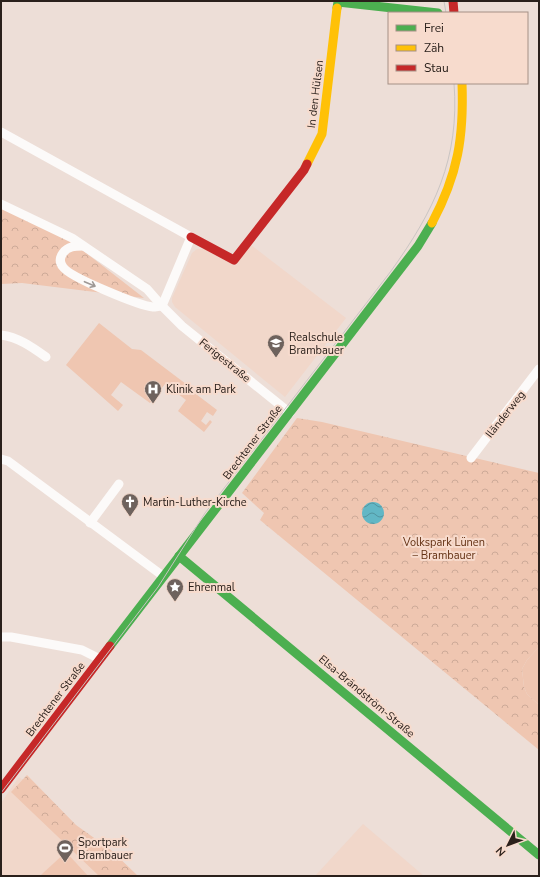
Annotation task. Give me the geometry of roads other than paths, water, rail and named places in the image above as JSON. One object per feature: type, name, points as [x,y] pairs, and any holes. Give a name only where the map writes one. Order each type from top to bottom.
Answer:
[{"type":"street","points":[[452,1],[454,12]]},
{"type":"street","name":"In den Hülsen","points":[[1,132],[234,260],[304,170],[322,134],[338,2],[429,12]]},
{"type":"street","name":"Brechtener Straße","points":[[1,789],[426,235],[453,177],[460,149],[463,120],[462,84]]},
{"type":"street","name":"Ferigestraße","points":[[1,204],[72,238],[147,289],[182,326],[290,413]]},
{"type":"street","points":[[83,246],[72,246],[66,249],[60,256],[60,262],[63,268],[81,280],[120,296],[153,307],[162,306],[191,236]]},
{"type":"street","points":[[1,335],[8,336],[30,346],[46,357]]},
{"type":"street","name":"Iländerweg","points":[[471,458],[539,369]]},
{"type":"street","points":[[1,459],[8,461],[90,523],[164,576]]},
{"type":"street","points":[[90,523],[119,484]]},
{"type":"street","name":"Elsa-Brändström-Straße","points":[[179,556],[539,856]]},
{"type":"street","points":[[1,637],[11,637],[82,650],[100,659]]},
{"type":"water","points":[[373,502],[381,505],[384,513],[381,521],[373,524],[365,521],[362,513],[365,505]]},
{"type":"tram line","points":[[444,1],[446,12]]},
{"type":"tram line","points":[[1,793],[158,587],[205,513],[391,271],[406,249],[420,227],[431,205],[441,183],[448,160],[453,136],[455,110],[454,84]]},
{"type":"place","name":"Realschule Brambauer","points":[[276,358]]},
{"type":"place","name":"Klinik am Park","points":[[153,404]]},
{"type":"place","name":"Martin-Luther-Kirche","points":[[130,517]]},
{"type":"place","name":"Ehrenmal","points":[[175,602]]},
{"type":"place","name":"Sportpark Brambauer","points":[[65,863]]},
{"type":"park label","name":"Volkspark Lünen – Brambauer","points":[[444,548]]}]
